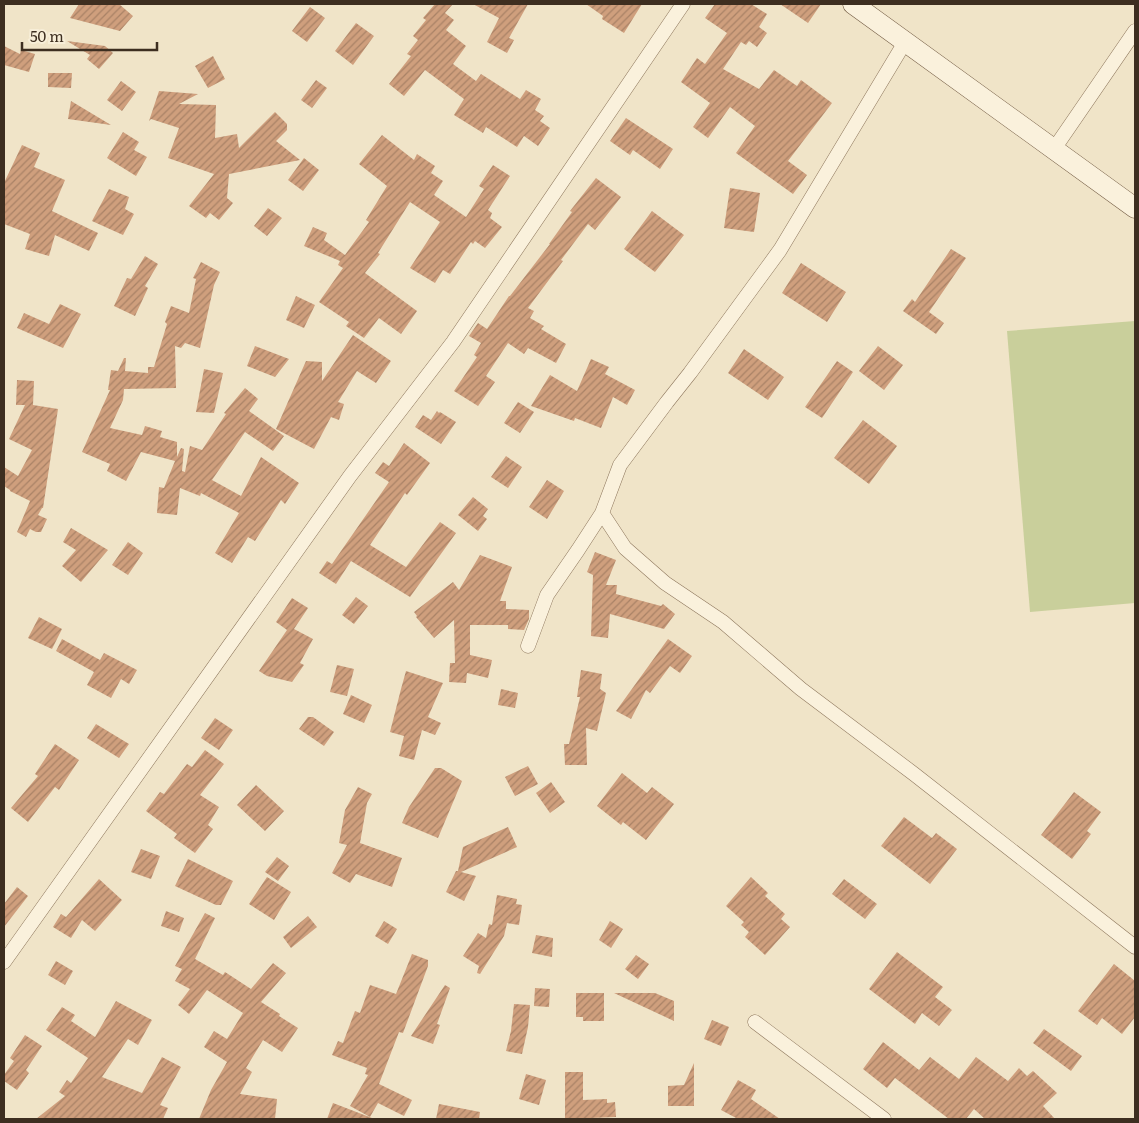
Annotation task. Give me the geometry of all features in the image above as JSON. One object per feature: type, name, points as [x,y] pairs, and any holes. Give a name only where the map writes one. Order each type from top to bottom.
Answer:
[{"type":"main road","points":[[852,4],[1135,208]]},
{"type":"street","points":[[4,962],[350,476],[452,342],[683,4]]},
{"type":"street","points":[[1054,149],[1135,31]]},
{"type":"street","points":[[528,646],[546,595],[602,512],[620,465],[780,250],[905,42]]},
{"type":"street","points":[[602,512],[625,548],[665,582],[723,622],[801,689],[922,780],[1135,947]]},
{"type":"street","points":[[755,1022],[884,1119]]},
{"type":"green space","points":[[1135,321],[1135,603],[1030,612],[1007,331]]},
{"type":"building","points":[[79,4],[119,4],[133,16],[120,31],[70,18]]},
{"type":"building","points":[[435,4],[453,4],[445,13],[454,20],[446,30],[466,46],[453,64],[476,81],[481,74],[520,99],[526,90],[541,99],[535,110],[544,116],[540,121],[550,128],[538,146],[524,136],[517,147],[486,127],[483,133],[454,115],[464,99],[425,70],[404,96],[389,84],[411,56],[407,54],[418,40],[413,36],[426,20],[423,18]]},
{"type":"building","points":[[473,4],[528,4],[509,38],[514,40],[507,53],[487,42],[499,18]]},
{"type":"building","points":[[586,4],[642,4],[624,33],[602,19],[603,16]]},
{"type":"building","points":[[715,4],[751,4],[767,14],[759,27],[767,33],[757,47],[749,41],[746,45],[741,42],[723,69],[759,89],[774,70],[797,86],[801,80],[832,103],[788,161],[807,175],[793,194],[736,153],[755,126],[730,107],[708,138],[693,127],[710,103],[681,82],[697,58],[705,64],[727,33],[705,18]]},
{"type":"building","points":[[780,4],[821,4],[808,23]]},
{"type":"building","points":[[310,7],[325,18],[307,42],[292,31]]},
{"type":"building","points":[[356,23],[374,36],[353,65],[335,51]]},
{"type":"building","points":[[67,41],[105,46],[113,53],[99,69],[87,59],[90,55]]},
{"type":"building","points":[[4,46],[20,54],[21,50],[35,54],[29,72],[4,65]]},
{"type":"building","points":[[213,56],[225,79],[208,88],[195,66]]},
{"type":"building","points":[[48,73],[72,73],[71,88],[48,87]]},
{"type":"building","points":[[316,80],[327,88],[312,108],[301,100]]},
{"type":"building","points":[[121,81],[136,92],[122,111],[107,100]]},
{"type":"building","points":[[159,91],[198,94],[179,104],[216,105],[215,138],[237,134],[239,148],[275,112],[287,124],[287,130],[276,141],[300,160],[229,174],[227,198],[233,203],[219,220],[210,213],[206,218],[189,206],[214,174],[168,158],[179,128],[151,119],[149,121]]},
{"type":"building","points":[[71,101],[111,125],[68,119]]},
{"type":"building","points":[[626,118],[673,149],[660,169],[633,150],[630,155],[610,141]]},
{"type":"building","points":[[123,132],[139,142],[134,150],[147,157],[136,176],[107,158]]},
{"type":"building","points":[[382,135],[414,160],[417,154],[435,166],[431,173],[443,181],[434,195],[466,217],[484,189],[479,186],[493,165],[510,176],[488,210],[492,213],[490,218],[502,227],[485,248],[475,241],[473,244],[471,242],[450,274],[443,270],[435,283],[410,268],[440,222],[410,202],[378,253],[380,254],[365,273],[417,311],[401,334],[379,318],[364,338],[346,326],[349,322],[319,302],[343,268],[338,265],[340,261],[304,246],[313,227],[327,233],[324,240],[345,255],[369,222],[366,220],[387,186],[359,164]]},
{"type":"building","points":[[22,145],[40,153],[34,167],[65,180],[52,211],[98,233],[89,251],[55,235],[49,256],[25,249],[30,234],[4,224],[4,183]]},
{"type":"building","points":[[304,158],[319,170],[303,191],[288,180]]},
{"type":"building","points":[[596,178],[621,197],[595,230],[588,224],[528,308],[534,311],[530,318],[544,326],[541,329],[566,344],[556,363],[528,348],[524,354],[508,343],[486,376],[495,382],[478,406],[454,391],[477,357],[474,355],[481,343],[469,336],[478,323],[487,329],[509,296],[550,244],[572,212],[570,211]]},
{"type":"building","points":[[730,188],[760,193],[754,232],[724,228]]},
{"type":"building","points":[[109,189],[129,197],[125,209],[134,214],[123,235],[92,221]]},
{"type":"building","points":[[268,208],[282,218],[267,236],[254,226]]},
{"type":"building","points":[[652,211],[684,235],[655,272],[624,249]]},
{"type":"building","points":[[951,249],[966,258],[929,312],[944,323],[936,334],[903,311],[912,299],[915,302]]},
{"type":"building","points":[[145,256],[158,264],[145,286],[148,288],[135,316],[114,306],[127,278],[131,279]]},
{"type":"building","points":[[201,262],[220,272],[214,285],[200,348],[185,343],[181,348],[175,346],[176,388],[124,389],[123,400],[110,428],[142,435],[145,426],[162,431],[160,437],[177,442],[177,457],[181,448],[184,449],[182,471],[185,472],[190,446],[202,450],[226,414],[224,413],[245,388],[258,399],[249,411],[284,436],[273,451],[245,432],[212,480],[241,496],[261,457],[299,483],[285,504],[281,500],[255,541],[248,537],[232,563],[215,553],[239,513],[201,493],[200,496],[180,488],[177,515],[157,513],[159,487],[164,488],[175,461],[141,452],[126,481],[107,471],[110,464],[82,452],[110,390],[108,390],[111,370],[118,371],[124,358],[126,358],[125,371],[148,373],[148,367],[154,367],[171,306],[189,313],[196,279],[193,278]]},
{"type":"building","points":[[801,263],[846,292],[827,322],[782,293]]},
{"type":"building","points":[[296,296],[315,305],[304,328],[286,320]]},
{"type":"building","points":[[60,304],[81,314],[63,348],[17,328],[24,313],[49,324]]},
{"type":"building","points":[[353,335],[391,361],[376,383],[357,371],[338,402],[344,404],[339,420],[331,417],[314,449],[276,429],[306,361],[322,362],[322,381]]},
{"type":"building","points":[[255,346],[289,359],[275,377],[247,366]]},
{"type":"building","points":[[878,346],[903,365],[884,390],[859,371]]},
{"type":"building","points":[[744,349],[784,377],[768,400],[728,373]]},
{"type":"building","points":[[591,359],[609,367],[605,374],[635,390],[627,405],[613,397],[601,428],[575,418],[574,421],[531,406],[550,375],[577,391]]},
{"type":"building","points":[[837,361],[853,372],[822,418],[805,407]]},
{"type":"building","points":[[204,369],[223,373],[214,413],[196,412]]},
{"type":"building","points":[[17,380],[34,381],[33,405],[58,409],[43,508],[38,515],[47,519],[41,532],[30,529],[26,537],[17,532],[30,501],[4,486],[4,467],[18,476],[32,450],[9,439],[25,405],[16,405]]},
{"type":"building","points":[[518,402],[534,412],[520,433],[504,423]]},
{"type":"building","points":[[437,411],[456,422],[441,444],[415,427],[423,415],[431,420]]},
{"type":"building","points":[[863,420],[897,446],[869,484],[834,458]]},
{"type":"building","points":[[404,443],[430,463],[407,495],[405,493],[370,545],[406,567],[440,522],[456,533],[410,597],[351,561],[336,584],[319,573],[327,561],[332,564],[389,482],[375,473],[383,462],[389,466]]},
{"type":"building","points":[[506,456],[522,467],[508,488],[491,477]]},
{"type":"building","points":[[547,480],[564,491],[547,519],[529,507]]},
{"type":"building","points":[[473,497],[488,509],[483,516],[487,519],[478,531],[458,515]]},
{"type":"building","points":[[71,528],[108,550],[81,582],[62,566],[76,550],[63,542]]},
{"type":"building","points":[[128,542],[143,553],[128,575],[112,565]]},
{"type":"building","points":[[595,552],[616,560],[606,585],[617,585],[616,594],[661,606],[663,604],[675,614],[664,629],[610,614],[608,638],[591,636],[593,575],[587,572]]},
{"type":"building","points":[[480,555],[512,567],[500,601],[506,601],[506,609],[529,610],[529,619],[524,630],[508,629],[508,625],[470,625],[470,655],[492,660],[488,678],[467,673],[466,683],[449,682],[450,663],[455,663],[454,620],[434,638],[414,612],[453,582],[459,590]]},
{"type":"building","points":[[356,597],[368,606],[354,624],[342,615]]},
{"type":"building","points":[[292,598],[308,608],[294,629],[313,639],[300,663],[304,665],[292,682],[267,676],[259,671],[287,630],[276,622]]},
{"type":"building","points":[[39,617],[62,629],[52,649],[28,638]]},
{"type":"building","points":[[62,639],[100,660],[104,653],[137,670],[129,684],[121,679],[111,698],[87,685],[94,672],[56,651]]},
{"type":"building","points":[[668,639],[692,656],[680,673],[670,666],[650,693],[646,690],[631,719],[616,711]]},
{"type":"building","points":[[337,665],[354,669],[347,696],[330,692]]},
{"type":"building","points":[[581,670],[602,674],[600,689],[606,693],[597,731],[586,728],[587,765],[565,765],[564,744],[569,744],[580,697],[577,697]]},
{"type":"building","points":[[406,671],[443,683],[428,717],[441,723],[435,735],[422,730],[414,760],[399,756],[404,736],[390,732]]},
{"type":"building","points":[[501,689],[518,693],[515,708],[498,705]]},
{"type":"building","points":[[351,695],[372,705],[364,723],[343,714]]},
{"type":"building","points":[[308,717],[313,717],[334,732],[324,746],[299,729]]},
{"type":"building","points":[[215,718],[233,730],[219,750],[201,738]]},
{"type":"building","points":[[96,724],[129,744],[119,758],[87,738]]},
{"type":"building","points":[[55,744],[79,760],[59,790],[55,787],[28,822],[11,808],[38,776],[35,774]]},
{"type":"building","points":[[205,750],[224,764],[200,795],[219,807],[208,825],[213,829],[195,853],[174,838],[177,834],[146,811],[160,792],[164,794],[187,764],[192,767]]},
{"type":"building","points":[[528,766],[538,784],[515,796],[505,777]]},
{"type":"building","points":[[435,768],[441,768],[462,781],[438,838],[402,823],[409,807]]},
{"type":"building","points":[[622,773],[647,793],[652,787],[674,804],[646,840],[623,822],[621,825],[597,806]]},
{"type":"building","points":[[551,782],[565,802],[550,813],[536,793]]},
{"type":"building","points":[[256,785],[284,811],[265,831],[237,805]]},
{"type":"building","points":[[358,787],[372,794],[367,803],[360,843],[402,858],[392,887],[356,874],[350,883],[332,873],[347,845],[339,843],[345,810]]},
{"type":"building","points":[[1074,792],[1101,812],[1087,831],[1091,834],[1072,859],[1041,835]]},
{"type":"building","points":[[904,817],[932,838],[936,833],[957,849],[930,884],[881,846]]},
{"type":"building","points":[[508,827],[517,847],[461,872],[476,876],[464,901],[446,892],[456,871],[458,871],[463,847]]},
{"type":"building","points":[[141,849],[160,856],[151,879],[131,872]]},
{"type":"building","points":[[277,857],[289,866],[278,881],[265,872]]},
{"type":"building","points":[[188,859],[233,881],[221,905],[216,905],[175,886]]},
{"type":"building","points":[[267,877],[291,892],[274,920],[249,904]]},
{"type":"building","points":[[751,877],[768,893],[765,896],[785,914],[781,919],[790,927],[765,955],[745,937],[749,932],[741,925],[744,922],[726,906]]},
{"type":"building","points":[[99,879],[122,900],[95,931],[82,920],[71,938],[53,927],[61,914],[66,917]]},
{"type":"building","points":[[844,879],[877,904],[865,919],[832,894]]},
{"type":"building","points":[[17,887],[28,896],[4,927],[4,904]]},
{"type":"building","points":[[497,895],[517,899],[516,904],[522,905],[519,925],[507,923],[504,936],[480,974],[477,973],[479,966],[463,956],[478,933],[486,938],[489,924],[492,925]]},
{"type":"building","points":[[166,911],[184,918],[179,932],[161,926]]},
{"type":"building","points":[[205,913],[215,918],[195,959],[223,975],[225,972],[251,989],[273,963],[286,973],[261,1002],[298,1028],[282,1052],[263,1040],[246,1068],[252,1072],[240,1094],[277,1099],[275,1119],[199,1119],[211,1090],[227,1062],[204,1047],[214,1031],[227,1039],[243,1013],[207,990],[189,1014],[178,1005],[190,989],[175,981],[182,969],[175,966]]},
{"type":"building","points":[[308,916],[317,927],[291,948],[283,937]]},
{"type":"building","points":[[384,921],[397,929],[388,944],[375,936]]},
{"type":"building","points":[[610,921],[623,929],[611,948],[599,940]]},
{"type":"building","points":[[536,935],[553,938],[552,957],[532,953]]},
{"type":"building","points":[[897,952],[943,987],[935,997],[952,1010],[939,1026],[922,1013],[915,1024],[869,989]]},
{"type":"building","points":[[412,954],[428,960],[428,966],[403,1033],[399,1032],[379,1084],[412,1100],[404,1116],[378,1103],[370,1117],[350,1106],[368,1075],[365,1074],[367,1068],[332,1055],[338,1041],[343,1043],[355,1011],[360,1013],[370,985],[396,994]]},
{"type":"building","points":[[636,955],[649,964],[638,979],[625,969]]},
{"type":"building","points":[[56,961],[73,971],[65,985],[48,975]]},
{"type":"building","points":[[1114,964],[1135,981],[1135,1017],[1122,1034],[1102,1018],[1097,1025],[1078,1011]]},
{"type":"building","points":[[445,985],[450,988],[437,1024],[440,1025],[433,1044],[411,1036]]},
{"type":"building","points":[[535,988],[550,989],[549,1007],[534,1006]]},
{"type":"building","points":[[576,993],[604,993],[604,1021],[583,1021],[583,1017],[576,1017]]},
{"type":"building","points":[[614,993],[655,993],[674,1001],[674,1021]]},
{"type":"building","points":[[116,1001],[152,1020],[138,1045],[128,1039],[102,1077],[142,1093],[162,1057],[181,1067],[160,1105],[168,1108],[163,1119],[36,1119],[65,1096],[59,1092],[67,1080],[71,1083],[88,1058],[46,1030],[62,1007],[75,1015],[71,1021],[95,1037]]},
{"type":"building","points":[[514,1004],[530,1005],[528,1027],[522,1054],[506,1051],[511,1031]]},
{"type":"building","points":[[712,1020],[729,1027],[721,1046],[704,1039]]},
{"type":"building","points":[[1044,1029],[1082,1056],[1071,1071],[1033,1043]]},
{"type":"building","points":[[25,1035],[42,1046],[26,1070],[29,1073],[17,1090],[4,1081],[4,1075],[14,1061],[10,1058]]},
{"type":"building","points":[[883,1042],[919,1070],[930,1057],[959,1079],[976,1057],[1008,1081],[1019,1068],[1027,1076],[1033,1071],[1057,1093],[1043,1106],[1055,1119],[985,1119],[974,1109],[966,1119],[949,1119],[895,1078],[887,1088],[863,1069]]},
{"type":"building","points":[[694,1063],[694,1106],[668,1106],[668,1086],[684,1085]]},
{"type":"building","points":[[565,1072],[583,1072],[583,1100],[607,1099],[607,1103],[615,1102],[616,1117],[565,1119]]},
{"type":"building","points":[[526,1074],[546,1080],[539,1105],[519,1099]]},
{"type":"building","points":[[738,1080],[756,1090],[751,1099],[780,1119],[738,1119],[721,1110]]},
{"type":"building","points":[[333,1103],[372,1118],[372,1119],[327,1119]]},
{"type":"building","points":[[439,1104],[480,1112],[479,1119],[436,1119]]}]
